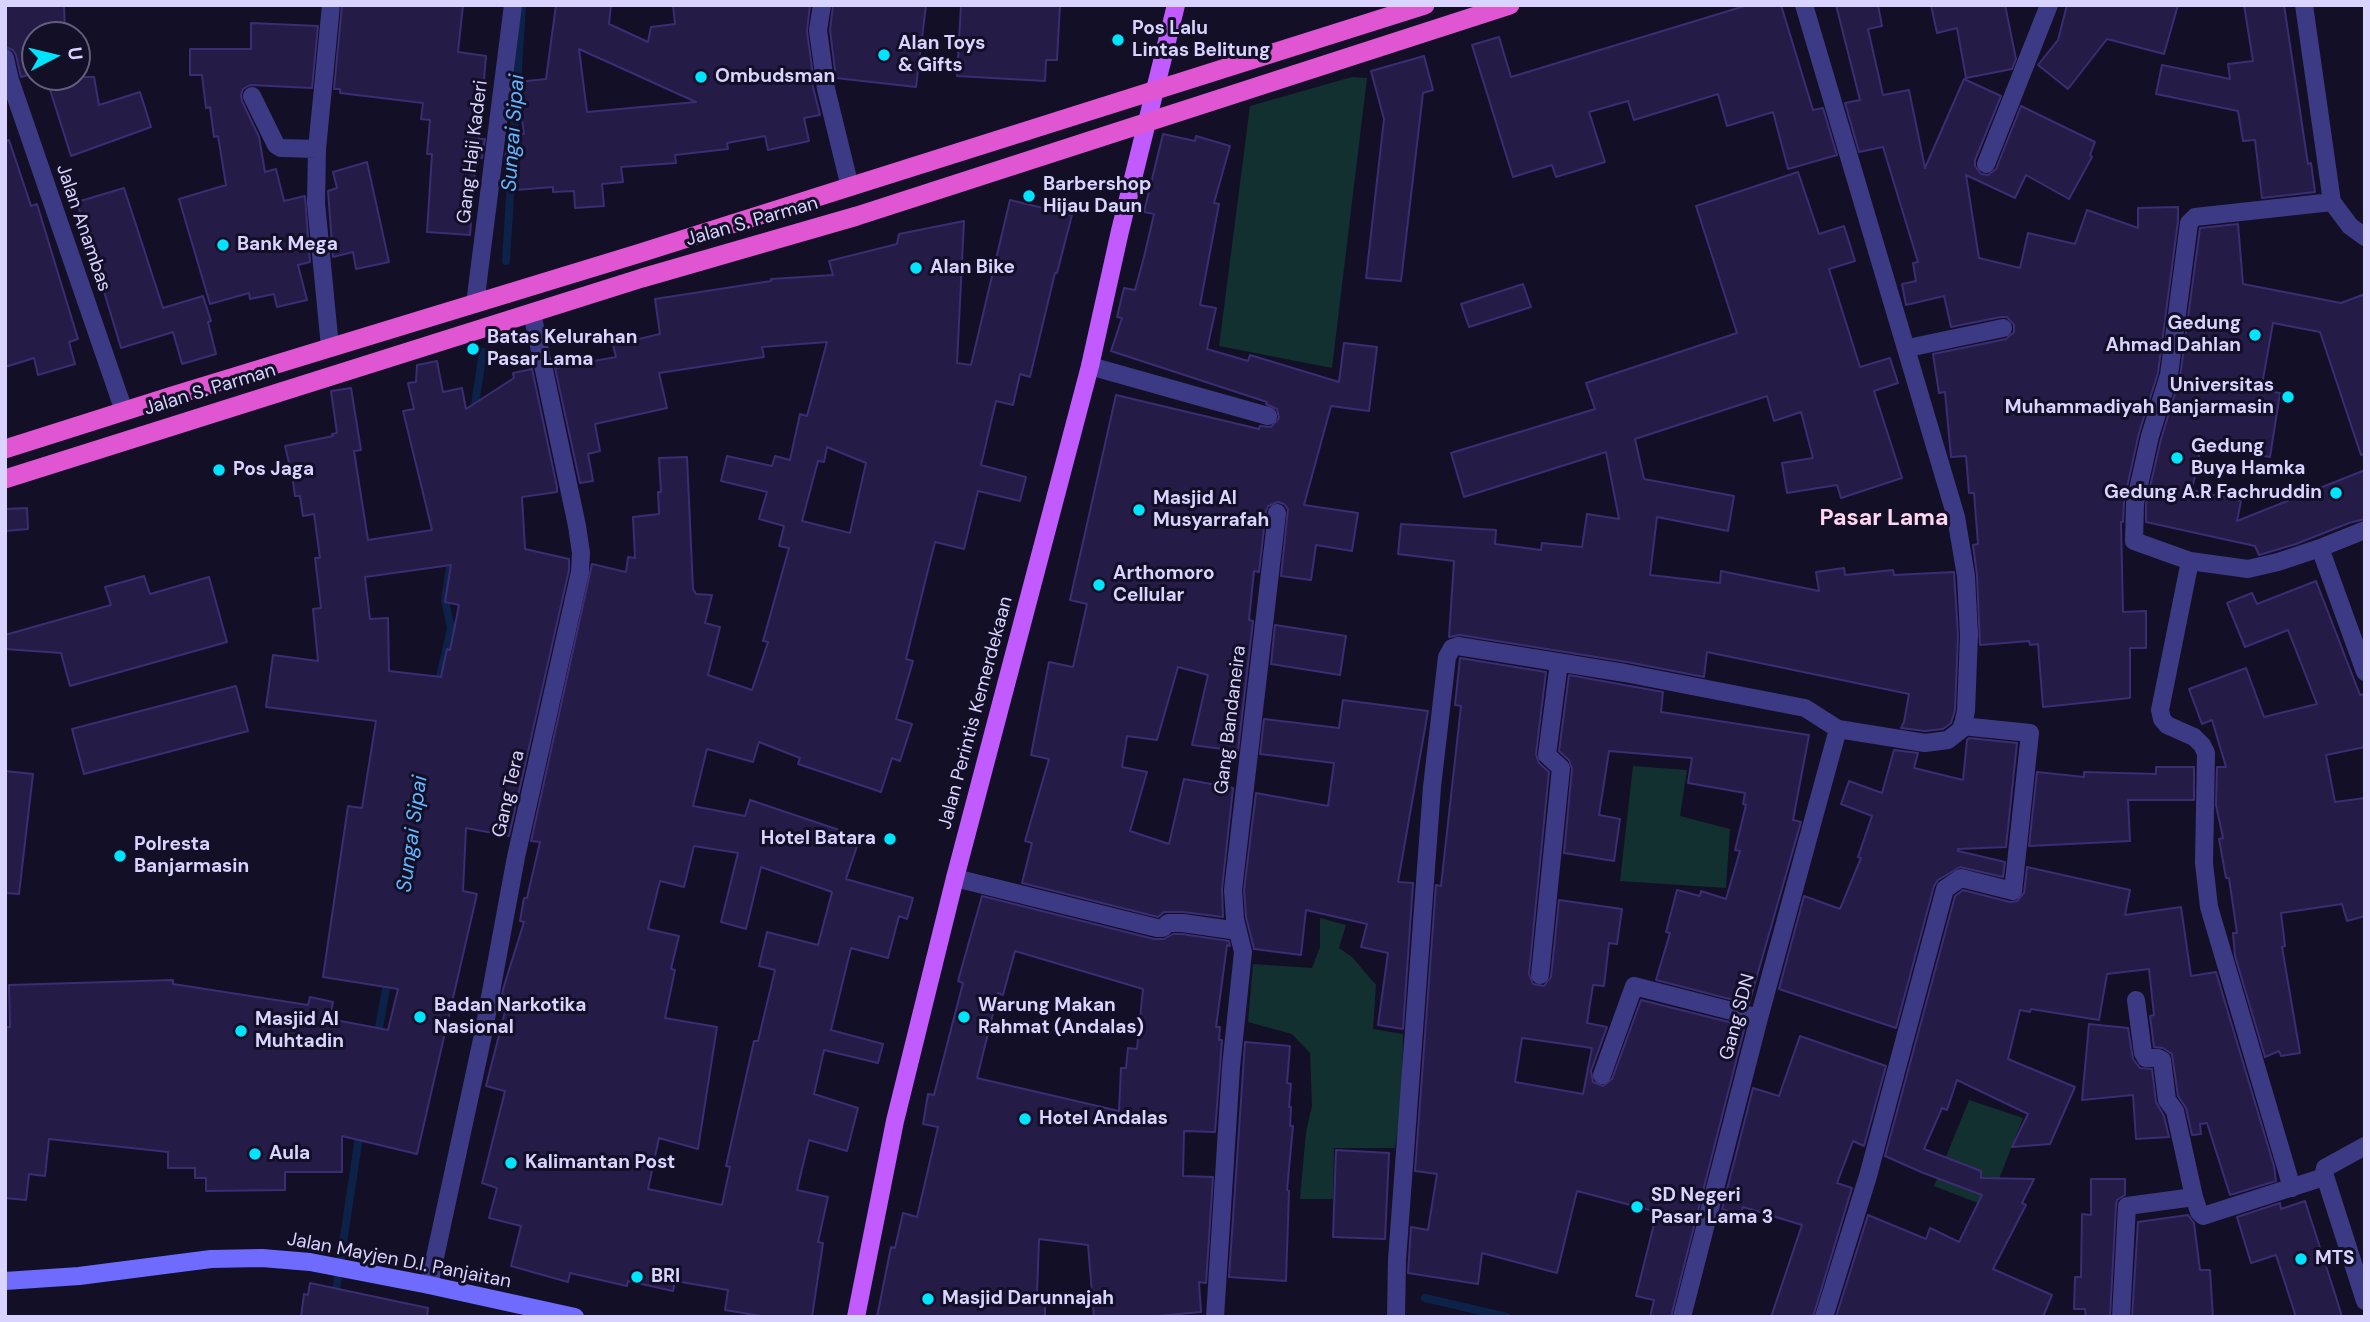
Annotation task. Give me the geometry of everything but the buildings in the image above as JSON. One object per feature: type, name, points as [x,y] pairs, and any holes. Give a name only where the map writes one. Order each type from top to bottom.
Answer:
[{"type":"highway","name":"Jalan S. Parman","points":[[5,449],[553,280],[1425,5]]},
{"type":"highway","name":"Jalan S. Parman","points":[[5,479],[560,304],[858,216],[1510,5]]},
{"type":"highway","points":[[553,280],[560,304]]},
{"type":"highway","points":[[172,396],[178,424]]},
{"type":"main road","name":"Jalan Perintis Kemerdekaan","points":[[856,1317],[895,1121],[955,878],[1090,366],[1175,5]]},
{"type":"main road","name":"Jalan Mayjen D.I. Panjaitan","points":[[5,1282],[79,1276],[211,1259],[262,1258],[310,1262],[575,1317]]},
{"type":"street","points":[[330,348],[316,203],[317,149],[331,5]]},
{"type":"street","name":"Gang Haji Kaderi","points":[[475,304],[513,5]]},
{"type":"street","points":[[822,5],[818,30],[826,89],[850,187]]},
{"type":"street","points":[[1396,1317],[1397,1259],[1432,787],[1447,657],[1452,648],[1458,646],[1559,663],[1805,708],[1838,729],[1925,743],[1948,740],[1962,726],[1966,711],[1969,635],[1966,576],[1956,517],[1804,5]]},
{"type":"street","points":[[1986,164],[2049,5]]},
{"type":"street","points":[[2304,5],[2332,202],[2350,226],[2365,237]]},
{"type":"street","name":"Jalan Anambas","points":[[5,58],[14,93],[124,411]]},
{"type":"street","points":[[253,96],[276,145],[281,148],[317,149]]},
{"type":"street","points":[[2332,202],[2195,216],[2189,223],[2169,375],[2150,436],[2135,503],[2134,541],[2190,561],[2248,569],[2278,562],[2365,530]]},
{"type":"street","name":"Gang Tera","points":[[429,1285],[483,1035],[516,857],[580,572],[581,553],[577,526],[532,313]]},
{"type":"street","points":[[1908,348],[2003,328]]},
{"type":"street","points":[[1090,366],[1268,416]]},
{"type":"street","name":"Gang Bandaneira","points":[[1215,1317],[1231,1067],[1243,952],[1233,890],[1277,513]]},
{"type":"street","points":[[2320,548],[2365,672]]},
{"type":"street","points":[[2190,561],[2160,710],[2167,725],[2194,737],[2202,744],[2206,753],[2204,863],[2209,907],[2292,1188]]},
{"type":"street","points":[[1540,975],[1560,768],[1547,755],[1559,663]]},
{"type":"street","points":[[1824,1317],[1868,1175],[1945,889],[1961,878],[2013,891],[2029,733],[1962,726]]},
{"type":"street","name":"Gang SDN","points":[[1682,1317],[1759,1018],[1838,729]]},
{"type":"street","points":[[955,878],[1157,928],[1163,928],[1168,923],[1183,923],[1238,931]]},
{"type":"street","points":[[1602,1075],[1634,986],[1759,1018]]},
{"type":"street","points":[[2136,1000],[2143,1053],[2146,1058],[2162,1060],[2167,1100],[2176,1115],[2199,1212],[2207,1217],[2324,1177]]},
{"type":"street","points":[[2365,1146],[2325,1168],[2324,1177],[2365,1301]]},
{"type":"street","points":[[2121,1317],[2127,1206],[2194,1197]]},
{"type":"green space","points":[[1352,77],[1367,78],[1332,368],[1219,346],[1250,106]]},
{"type":"green space","points":[[1633,766],[1687,770],[1680,816],[1730,829],[1726,888],[1620,881]]},
{"type":"green space","points":[[1320,918],[1346,925],[1339,948],[1352,957],[1376,985],[1373,1029],[1403,1034],[1402,1100],[1395,1148],[1334,1148],[1333,1199],[1300,1199],[1306,1132],[1312,1106],[1310,1053],[1292,1034],[1248,1022],[1253,964],[1312,968],[1320,947]]},
{"type":"green space","points":[[1969,1100],[2023,1118],[1988,1207],[1934,1186]]},
{"type":"waterway","name":"Sungai Sipai","points":[[506,261],[522,5]]},
{"type":"waterway","name":"Sungai Sipai","points":[[474,411],[483,352]]},
{"type":"waterway","name":"Sungai Sipai","points":[[438,686],[451,628],[445,600],[452,554]]},
{"type":"waterway","name":"Sungai Sipai","points":[[377,1038],[388,978]]},
{"type":"waterway","name":"Sungai Sipai","points":[[335,1297],[360,1130]]},
{"type":"waterway","points":[[1425,1298],[1507,1317]]},
{"type":"place","name":"Pos Lalu Lintas Belitung","points":[[1118,40]]},
{"type":"place","name":"Alan Toys & Gifts","points":[[884,55]]},
{"type":"place","name":"Ombudsman","points":[[701,77]]},
{"type":"place","name":"Barbershop Hijau Daun","points":[[1029,196]]},
{"type":"place","name":"Bank Mega","points":[[223,245]]},
{"type":"place","name":"Alan Bike","points":[[916,268]]},
{"type":"place","name":"Gedung Ahmad Dahlan","points":[[2255,335]]},
{"type":"place","name":"Batas Kelurahan Pasar Lama","points":[[473,349]]},
{"type":"place","name":"Universitas Muhammadiyah Banjarmasin","points":[[2288,397]]},
{"type":"place","name":"Gedung Buya Hamka","points":[[2177,458]]},
{"type":"place","name":"Pos Jaga","points":[[219,470]]},
{"type":"place","name":"Gedung A.R Fachruddin","points":[[2336,493]]},
{"type":"place","name":"Masjid Al Musyarrafah","points":[[1139,510]]},
{"type":"place","name":"Arthomoro Cellular","points":[[1099,585]]},
{"type":"place","name":"Hotel Batara","points":[[890,839]]},
{"type":"place","name":"Polresta Banjarmasin","points":[[120,856]]},
{"type":"place","name":"Badan Narkotika Nasional","points":[[420,1017]]},
{"type":"place","name":"Warung Makan Rahmat (Andalas)","points":[[964,1017]]},
{"type":"place","name":"Masjid Al Muhtadin","points":[[241,1031]]},
{"type":"place","name":"Hotel Andalas","points":[[1025,1119]]},
{"type":"place","name":"Aula","points":[[255,1154]]},
{"type":"place","name":"Kalimantan Post","points":[[511,1163]]},
{"type":"place","name":"SD Negeri Pasar Lama 3","points":[[1637,1207]]},
{"type":"place","name":"MTS","points":[[2301,1259]]},
{"type":"place","name":"BRI","points":[[637,1277]]},
{"type":"place","name":"Masjid Darunnajah","points":[[928,1299]]},
{"type":"district","name":"Pasar Lama","points":[[1884,519]]}]
